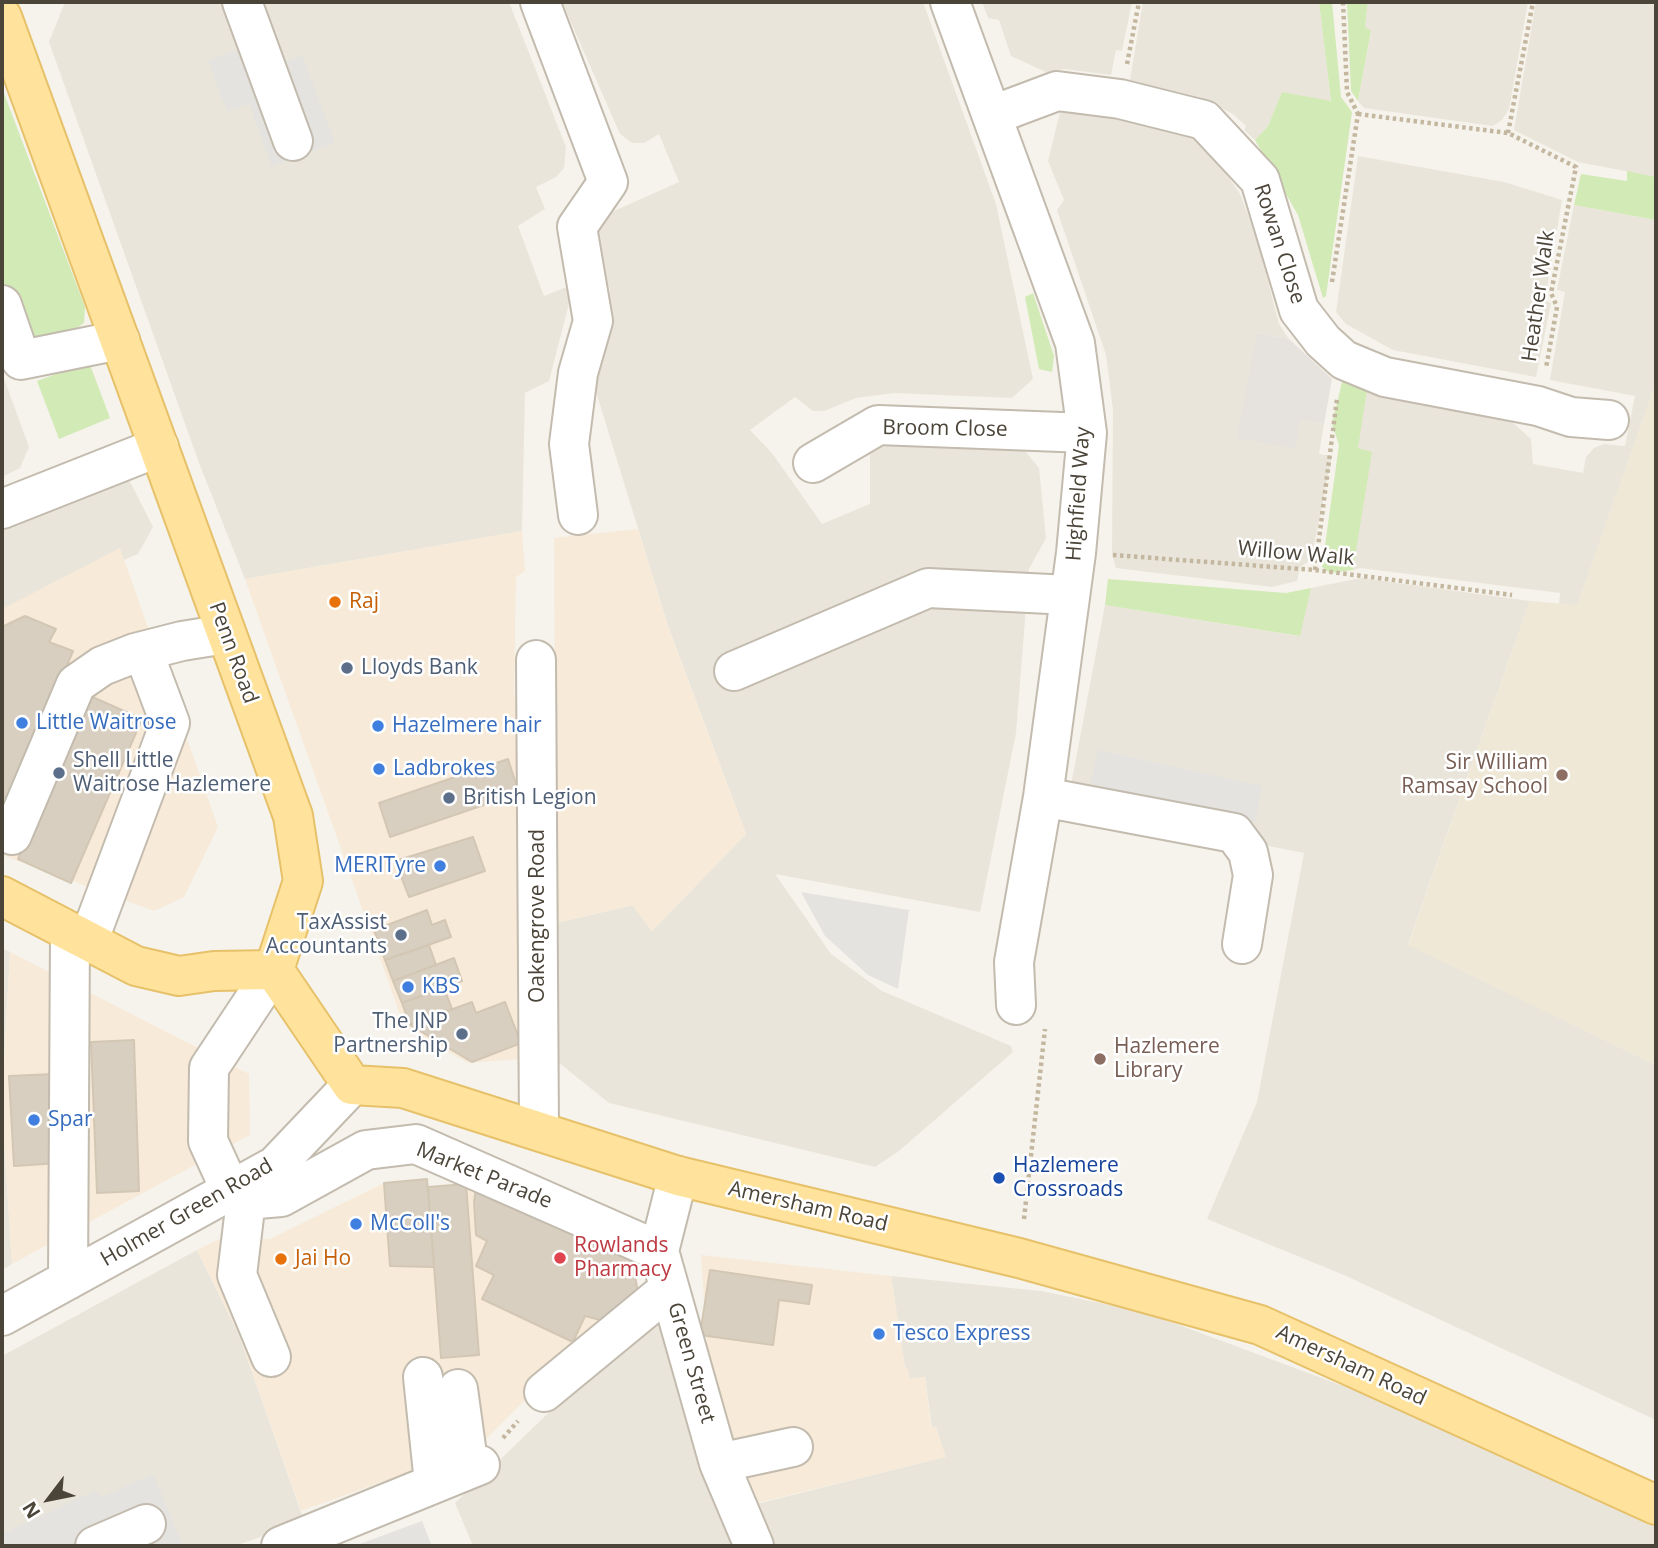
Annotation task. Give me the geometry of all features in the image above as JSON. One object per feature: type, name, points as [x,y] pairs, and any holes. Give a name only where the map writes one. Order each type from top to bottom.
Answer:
[{"type":"main road","name":"Penn Road","points":[[2,17],[293,816],[303,881],[274,970]]},
{"type":"main road","points":[[2,896],[136,966],[179,976],[214,971],[274,970],[352,1085]]},
{"type":"main road","name":"Amersham Road","points":[[352,1085],[403,1088],[678,1176],[1019,1258],[1260,1325],[1656,1505]]},
{"type":"street","points":[[242,2],[293,141]]},
{"type":"street","points":[[540,2],[608,182],[577,227],[593,321],[578,373],[569,444],[578,515]]},
{"type":"street","name":"Highfield Way","points":[[950,2],[1075,343],[1087,433],[1076,552],[1043,797],[1014,962],[1016,1005]]},
{"type":"street","name":"Rowan Close","points":[[993,115],[1056,91],[1120,99],[1204,120],[1260,180],[1299,310],[1323,341],[1344,360],[1385,377],[1538,406],[1571,417],[1609,420]]},
{"type":"street","points":[[2,305],[21,360],[120,341]]},
{"type":"street","name":"Broom Close","points":[[813,463],[878,425],[1087,433]]},
{"type":"street","points":[[2,509],[159,447]]},
{"type":"street","points":[[734,671],[928,588],[1070,595]]},
{"type":"street","points":[[2,830],[12,835],[76,684],[102,666],[143,651],[226,634]]},
{"type":"street","points":[[68,1280],[79,938],[170,723],[143,651]]},
{"type":"street","name":"Oakengrove Road","points":[[536,660],[539,1130]]},
{"type":"street","points":[[1043,797],[1234,833],[1248,852],[1253,875],[1242,944]]},
{"type":"street","points":[[271,1357],[237,1275],[238,1196],[208,1141],[209,1068],[274,970]]},
{"type":"street","name":"Holmer Green Road","points":[[2,1316],[68,1280],[238,1196],[275,1166],[352,1085]]},
{"type":"street","name":"Market Parade","points":[[238,1196],[281,1197],[366,1150],[416,1144],[659,1251]]},
{"type":"street","name":"Green Street","points":[[678,1176],[659,1251],[719,1463],[754,1546]]},
{"type":"street","points":[[544,1392],[669,1289]]},
{"type":"street","points":[[423,1377],[434,1483]]},
{"type":"street","points":[[281,1546],[475,1467],[458,1389]]},
{"type":"street","points":[[719,1463],[793,1447]]},
{"type":"street","points":[[95,1546],[146,1524]]},
{"type":"path","points":[[1120,99],[1139,2]]},
{"type":"path","name":"Heather Walk","points":[[1343,2],[1347,92],[1358,114],[1508,133],[1576,167],[1551,293],[1557,307],[1538,406]]},
{"type":"path","points":[[1508,133],[1533,2]]},
{"type":"path","name":"Willow Walk","points":[[1076,552],[1315,570],[1513,595]]},
{"type":"path","points":[[1016,1005],[1046,1016],[1019,1258]]},
{"type":"path","points":[[475,1467],[544,1392]]},
{"type":"shaded area","points":[[65,2],[509,2],[566,147],[564,168],[556,177],[536,187],[545,209],[518,226],[544,296],[574,284],[549,381],[525,393],[522,531],[245,579],[199,463],[49,42]]},
{"type":"shaded area","points":[[562,2],[923,2],[996,204],[1033,379],[1012,398],[894,393],[856,398],[824,411],[813,411],[795,397],[750,430],[772,453],[822,524],[870,504],[870,449],[900,443],[1021,446],[1039,468],[1046,538],[1029,569],[1016,733],[980,912],[775,874],[831,954],[882,991],[1011,1046],[1013,1052],[899,1151],[875,1167],[609,1103],[558,1062],[556,923],[633,905],[652,931],[746,834],[668,626],[589,369],[610,290],[585,224],[679,182],[659,134],[644,143],[632,143],[620,134]]},
{"type":"shaded area","points":[[982,2],[1132,2],[1122,51],[1116,50],[1111,75],[1065,69],[1046,72],[1011,56],[999,20],[988,18]]},
{"type":"shaded area","points":[[1143,2],[1319,2],[1331,102],[1282,92],[1268,126],[1255,140],[1244,130],[1246,126],[1233,114],[1199,97],[1130,80]]},
{"type":"shaded area","points":[[1368,2],[1528,2],[1509,109],[1502,120],[1493,126],[1364,108],[1358,101],[1371,32],[1365,28]]},
{"type":"shaded area","points":[[1536,2],[1639,2],[1656,5],[1656,177],[1578,162],[1514,130]]},
{"type":"shaded area","points":[[257,42],[268,69],[302,55],[335,143],[272,167],[249,104],[227,112],[208,61]]},
{"type":"shaded area","points":[[1069,111],[1152,126],[1193,138],[1215,157],[1240,194],[1256,235],[1279,324],[1289,339],[1257,333],[1296,448],[1300,420],[1324,424],[1319,454],[1332,456],[1311,560],[1300,567],[1297,581],[1272,587],[1116,568],[1112,554],[1113,410],[1106,355],[1057,210],[1064,200],[1048,161],[1060,112]]},
{"type":"shaded area","points":[[1358,156],[1504,182],[1562,200],[1545,300],[1551,303],[1536,377],[1393,350],[1346,324],[1336,312]]},
{"type":"shaded area","points":[[1574,205],[1656,220],[1656,383],[1577,606],[1559,604],[1560,593],[1360,568],[1353,570],[1371,452],[1357,448],[1368,384],[1493,413],[1493,419],[1512,422],[1531,439],[1533,464],[1583,473],[1586,457],[1594,448],[1604,444],[1625,446],[1635,396],[1550,380],[1565,292],[1557,290]]},
{"type":"shaded area","points":[[1257,333],[1289,339],[1332,379],[1324,424],[1300,420],[1296,449],[1237,438]]},
{"type":"shaded area","points":[[2,373],[29,447],[20,468],[2,477]]},
{"type":"shaded area","name":"Sir William Ramsay School","points":[[1656,383],[1656,1065],[1408,945],[1530,601],[1577,605]]},
{"type":"shaded area","points":[[121,464],[153,527],[138,554],[2,610],[2,521]]},
{"type":"shaded area","points":[[638,529],[668,627],[746,834],[652,931],[632,905],[556,923],[554,538]]},
{"type":"shaded area","points":[[522,531],[525,571],[516,577],[514,693],[530,735],[519,1059],[468,1063],[404,1026],[245,579]]},
{"type":"shaded area","points":[[120,548],[218,827],[184,897],[154,911],[2,855],[2,609]]},
{"type":"shaded area","points":[[1361,578],[1530,601],[1408,944],[1656,1065],[1656,1420],[1344,1275],[1207,1219],[1257,1102],[1304,853],[1067,806],[1105,605],[1299,636],[1311,588]]},
{"type":"shaded area","points":[[1098,750],[1262,786],[1255,822],[1090,786]]},
{"type":"shaded area","points":[[801,892],[909,910],[898,989],[868,975],[825,936]]},
{"type":"shaded area","points":[[2,948],[10,952],[2,1098]]},
{"type":"shaded area","points":[[10,952],[249,1074],[250,1135],[12,1264],[2,1105]]},
{"type":"shaded area","points":[[2,1105],[12,1264],[2,1270]]},
{"type":"shaded area","points":[[427,1179],[428,1187],[466,1184],[632,1261],[638,1292],[604,1321],[478,1447],[301,1511],[239,1335],[197,1250],[219,1239],[270,1239],[384,1183]]},
{"type":"shaded area","points":[[197,1250],[239,1335],[304,1521],[235,1546],[2,1546],[2,1356]]},
{"type":"shaded area","points":[[701,1255],[891,1276],[905,1368],[908,1368],[910,1379],[925,1377],[931,1427],[936,1427],[946,1457],[752,1504],[708,1363]]},
{"type":"shaded area","points":[[891,1276],[1041,1291],[1144,1312],[1397,1406],[1656,1521],[1656,1546],[768,1546],[752,1505],[945,1457],[936,1427],[932,1428],[925,1377],[910,1379],[905,1368]]},
{"type":"shaded area","points":[[667,1312],[740,1546],[473,1546],[455,1503],[649,1316]]},
{"type":"shaded area","points":[[153,1474],[183,1546],[2,1546],[2,1534],[96,1490],[101,1497]]},
{"type":"shaded area","points":[[422,1521],[432,1546],[354,1546]]},
{"type":"green space","points":[[1319,2],[1332,2],[1341,97],[1352,112],[1326,296],[1323,298],[1298,215],[1255,140],[1268,126],[1282,92],[1331,101]]},
{"type":"green space","points":[[1347,2],[1368,2],[1365,27],[1371,31],[1358,101],[1351,91]]},
{"type":"green space","points":[[2,88],[85,307],[84,323],[66,335],[43,341],[17,331],[2,300]]},
{"type":"green space","points":[[1627,171],[1656,177],[1656,220],[1574,205],[1581,174],[1627,181]]},
{"type":"green space","points":[[1033,293],[1054,356],[1052,372],[1039,369],[1025,297]]},
{"type":"green space","points":[[89,362],[110,418],[59,439],[37,381]]},
{"type":"green space","points":[[1343,378],[1368,384],[1358,448],[1372,452],[1353,570],[1330,573],[1322,567],[1339,445],[1332,424]]},
{"type":"green space","points":[[1108,579],[1286,593],[1311,588],[1300,636],[1105,605]]},
{"type":"building","name":"Little Waitrose","points":[[25,616],[56,629],[49,642],[73,651],[11,800],[2,796],[2,627]]},
{"type":"building","points":[[88,695],[142,719],[71,883],[18,859]]},
{"type":"building","name":"British Legion","points":[[508,759],[519,793],[390,837],[379,803]]},
{"type":"building","name":"MERITyre","points":[[473,837],[485,871],[409,897],[395,861]]},
{"type":"building","points":[[427,910],[432,925],[445,920],[451,937],[385,960],[374,930]]},
{"type":"building","points":[[429,945],[436,965],[393,981],[385,960]]},
{"type":"building","points":[[454,958],[462,981],[402,1003],[393,981]]},
{"type":"building","points":[[444,988],[452,1009],[410,1025],[402,1003]]},
{"type":"building","points":[[472,1002],[476,1013],[505,1002],[521,1043],[472,1062],[410,1025]]},
{"type":"building","points":[[134,1040],[139,1191],[97,1193],[91,1042]]},
{"type":"building","name":"Spar","points":[[54,1074],[60,1163],[14,1166],[9,1076]]},
{"type":"building","points":[[427,1179],[434,1267],[390,1266],[384,1183]]},
{"type":"building","points":[[466,1184],[479,1355],[441,1358],[428,1187]]},
{"type":"building","points":[[476,1188],[632,1261],[638,1292],[604,1321],[585,1316],[573,1342],[482,1299],[494,1275],[476,1266],[487,1241],[476,1235]]},
{"type":"building","points":[[710,1270],[812,1285],[809,1304],[779,1300],[773,1345],[700,1335]]},
{"type":"place","name":"Raj","points":[[335,602]]},
{"type":"place","name":"Lloyds Bank","points":[[347,668]]},
{"type":"place","name":"Little Waitrose","points":[[22,723]]},
{"type":"place","name":"Hazelmere hair","points":[[378,726]]},
{"type":"place","name":"Ladbrokes","points":[[379,769]]},
{"type":"place","name":"Shell Little Waitrose Hazlemere","points":[[59,773]]},
{"type":"place","name":"Sir William Ramsay School","points":[[1562,775]]},
{"type":"place","name":"British Legion","points":[[449,798]]},
{"type":"place","name":"MERITyre","points":[[440,866]]},
{"type":"place","name":"TaxAssist Accountants","points":[[401,935]]},
{"type":"place","name":"KBS","points":[[408,987]]},
{"type":"place","name":"The JNP Partnership","points":[[462,1034]]},
{"type":"place","name":"Hazlemere Library","points":[[1100,1059]]},
{"type":"place","name":"Spar","points":[[34,1120]]},
{"type":"place","name":"Hazlemere Crossroads","points":[[999,1178]]},
{"type":"place","name":"McColl's","points":[[356,1224]]},
{"type":"place","name":"Rowlands Pharmacy","points":[[560,1258]]},
{"type":"place","name":"Jai Ho","points":[[281,1259]]},
{"type":"place","name":"Tesco Express","points":[[879,1334]]}]
